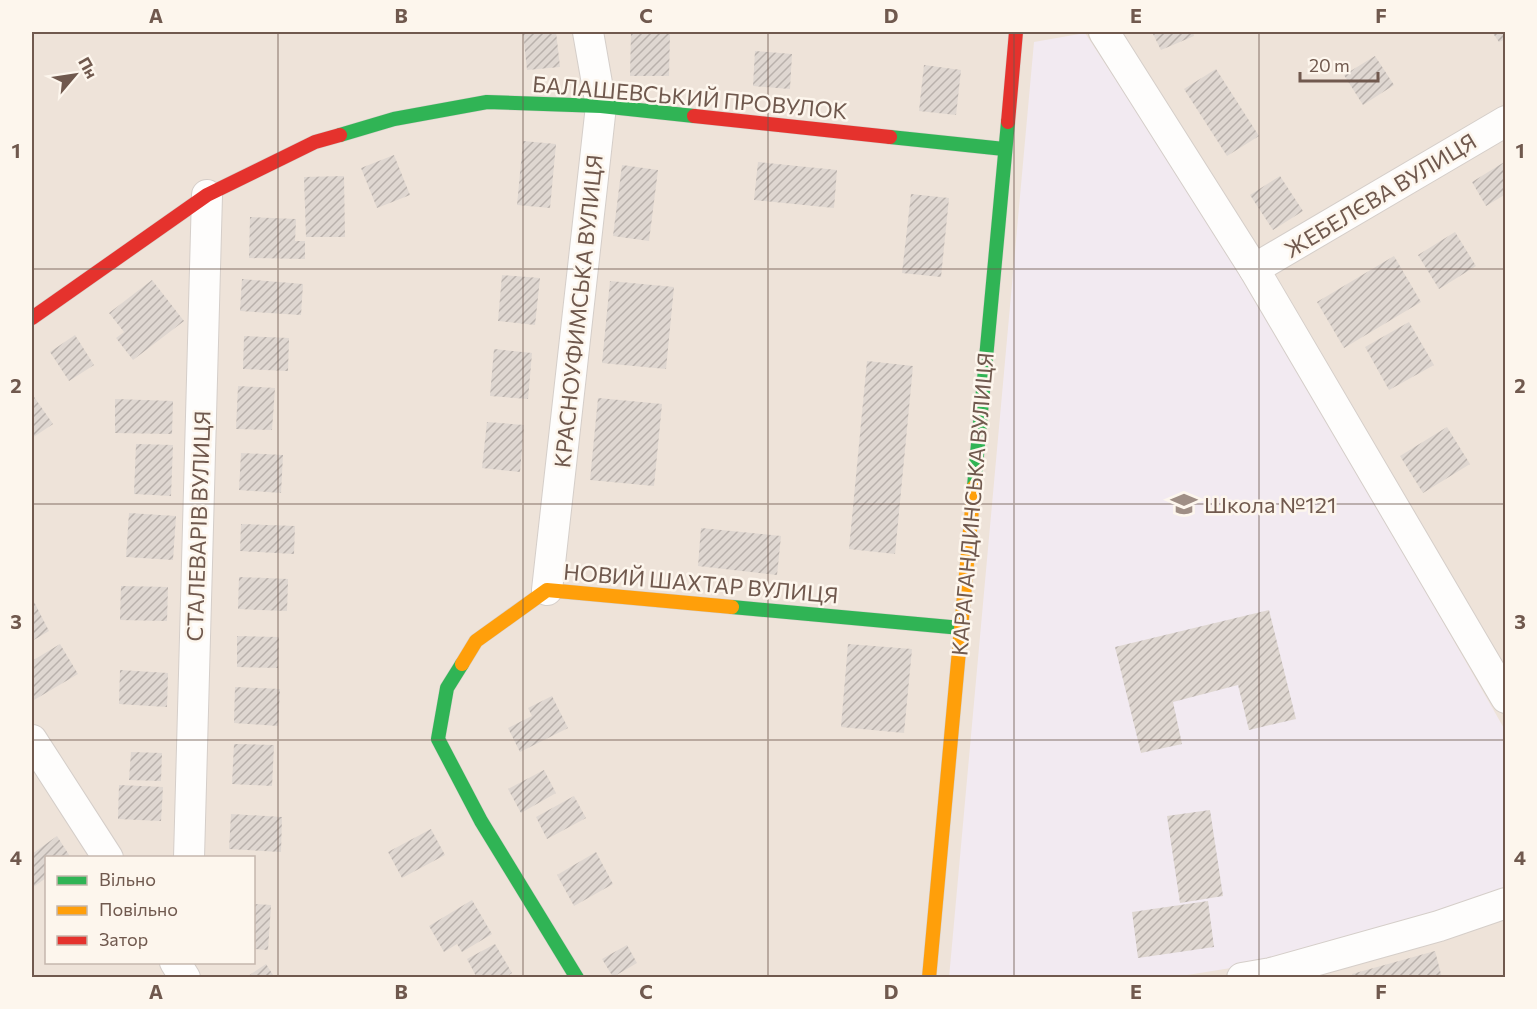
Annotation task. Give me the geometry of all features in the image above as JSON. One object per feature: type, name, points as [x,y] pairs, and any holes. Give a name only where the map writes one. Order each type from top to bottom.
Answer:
[{"type":"street","name":"КРАСНОУФИМСЬКА ВУЛИЦЯ","points":[[547,590],[601,106],[588,32]]},
{"type":"street","name":"КАРАГАНДИНСЬКА ВУЛИЦЯ","points":[[929,978],[1016,32]]},
{"type":"street","points":[[1104,32],[1254,269],[1506,698]]},
{"type":"street","name":"БАЛАШЕВСЬКИЙ ПРОВУЛОК","points":[[32,318],[207,195],[315,142],[394,119],[487,102],[601,106],[1004,149]]},
{"type":"street","name":"ЖЕБЕЛЄВА ВУЛИЦЯ","points":[[1254,269],[1506,121]]},
{"type":"street","name":"СТАЛЕВАРІВ ВУЛИЦЯ","points":[[189,856],[207,195]]},
{"type":"street","name":"НОВИЙ ШАХТАР ВУЛИЦЯ","points":[[577,978],[481,821],[438,740],[447,688],[476,641],[547,590],[961,628]]},
{"type":"street","points":[[32,740],[107,856]]},
{"type":"street","points":[[1242,978],[1271,975],[1438,926],[1506,903]]},
{"type":"street","points":[[177,964],[185,978]]},
{"type":"shaded area","points":[[32,32],[1505,32],[1505,977],[32,977]]},
{"type":"shaded area","name":"Школа №121","points":[[1085,33],[1246,279],[1505,730],[1505,888],[1434,915],[1268,962],[1175,977],[949,978],[1034,42]]},
{"type":"building","points":[[523,32],[556,32],[560,67],[527,70]]},
{"type":"building","points":[[631,32],[670,32],[669,76],[630,76]]},
{"type":"building","points":[[1152,32],[1193,32],[1194,36],[1161,50]]},
{"type":"building","points":[[1492,32],[1506,32],[1506,39],[1499,42]]},
{"type":"building","points":[[755,51],[792,54],[790,89],[753,86]]},
{"type":"building","points":[[1375,56],[1394,85],[1363,105],[1344,75]]},
{"type":"building","points":[[924,65],[961,70],[956,115],[919,111]]},
{"type":"building","points":[[1216,69],[1259,136],[1227,156],[1184,89]]},
{"type":"building","points":[[523,141],[556,144],[550,208],[517,205]]},
{"type":"building","points":[[394,155],[410,195],[377,208],[361,168]]},
{"type":"building","points":[[1506,161],[1506,194],[1486,206],[1472,182]]},
{"type":"building","points":[[758,162],[837,170],[834,208],[754,200]]},
{"type":"building","points":[[622,165],[658,170],[649,241],[613,236]]},
{"type":"building","points":[[344,176],[345,237],[306,237],[304,177]]},
{"type":"building","points":[[1280,176],[1303,211],[1273,230],[1250,195]]},
{"type":"building","points":[[911,194],[949,198],[941,277],[902,273]]},
{"type":"building","points":[[250,217],[296,219],[295,241],[305,241],[305,259],[249,258]]},
{"type":"building","points":[[1455,232],[1476,266],[1439,289],[1418,255]]},
{"type":"building","points":[[1394,256],[1421,302],[1344,348],[1317,302]]},
{"type":"building","points":[[502,275],[540,278],[535,325],[498,321]]},
{"type":"building","points":[[242,279],[303,284],[301,315],[240,311]]},
{"type":"building","points":[[152,280],[184,321],[133,360],[116,338],[124,332],[109,313]]},
{"type":"building","points":[[610,281],[674,287],[666,369],[602,363]]},
{"type":"building","points":[[1409,322],[1434,365],[1389,390],[1365,347]]},
{"type":"building","points":[[75,335],[94,365],[69,381],[50,352]]},
{"type":"building","points":[[244,336],[289,338],[288,371],[243,369]]},
{"type":"building","points":[[494,349],[532,353],[528,399],[490,396]]},
{"type":"building","points":[[867,361],[913,366],[895,554],[849,549]]},
{"type":"building","points":[[238,386],[275,388],[272,430],[236,429]]},
{"type":"building","points":[[32,394],[53,424],[32,438]]},
{"type":"building","points":[[598,398],[662,404],[654,486],[590,480]]},
{"type":"building","points":[[115,399],[173,401],[172,434],[115,433]]},
{"type":"building","points":[[487,422],[524,425],[520,472],[482,468]]},
{"type":"building","points":[[1447,427],[1470,464],[1423,493],[1400,456]]},
{"type":"building","points":[[136,444],[173,445],[171,496],[134,494]]},
{"type":"building","points":[[241,453],[283,455],[281,493],[239,490]]},
{"type":"building","points":[[129,513],[176,516],[173,560],[126,557]]},
{"type":"building","points":[[241,524],[295,526],[294,554],[240,551]]},
{"type":"building","points":[[701,528],[781,536],[777,575],[698,566]]},
{"type":"building","points":[[239,577],[288,579],[287,611],[238,609]]},
{"type":"building","points":[[121,586],[168,587],[167,621],[120,620]]},
{"type":"building","points":[[32,598],[49,631],[32,641]]},
{"type":"building","points":[[1269,610],[1296,719],[1249,730],[1238,685],[1173,702],[1182,744],[1141,753],[1115,647]]},
{"type":"building","points":[[237,636],[279,637],[278,668],[237,667]]},
{"type":"building","points":[[60,644],[78,674],[34,700],[32,661]]},
{"type":"building","points":[[848,644],[912,649],[904,733],[841,727]]},
{"type":"building","points":[[120,670],[168,673],[167,707],[119,704]]},
{"type":"building","points":[[235,687],[280,689],[278,726],[234,723]]},
{"type":"building","points":[[552,696],[568,728],[520,752],[508,728],[532,716],[528,708]]},
{"type":"building","points":[[234,744],[274,745],[272,786],[232,784]]},
{"type":"building","points":[[131,752],[162,753],[161,781],[129,780]]},
{"type":"building","points":[[544,770],[556,793],[521,813],[508,789]]},
{"type":"building","points":[[119,785],[163,787],[161,821],[118,819]]},
{"type":"building","points":[[574,796],[586,818],[547,839],[536,817]]},
{"type":"building","points":[[1210,810],[1223,896],[1180,903],[1167,816]]},
{"type":"building","points":[[231,814],[282,817],[281,852],[229,849]]},
{"type":"building","points":[[431,829],[445,855],[402,878],[388,852]]},
{"type":"building","points":[[57,836],[70,856],[45,856],[45,879],[32,888],[32,854]]},
{"type":"building","points":[[596,852],[613,884],[574,906],[557,875]]},
{"type":"building","points":[[472,900],[492,934],[462,952],[457,944],[444,952],[429,926]]},
{"type":"building","points":[[1208,901],[1214,947],[1138,958],[1132,912]]},
{"type":"building","points":[[255,904],[271,905],[268,950],[255,949]]},
{"type":"building","points":[[495,944],[512,973],[504,978],[477,978],[467,959]]},
{"type":"building","points":[[627,945],[637,963],[613,977],[602,959]]},
{"type":"building","points":[[1435,951],[1442,978],[1353,978],[1352,974]]},
{"type":"building","points":[[266,964],[275,978],[245,978]]},
{"type":"traffic: fast","points":[[340,135],[394,119],[487,102],[601,106],[694,116]]},
{"type":"traffic: fast","points":[[974,487],[1008,122]]},
{"type":"traffic: fast","points":[[890,137],[1004,149]]},
{"type":"traffic: fast","points":[[732,607],[961,628]]},
{"type":"traffic: fast","points":[[462,664],[447,688],[438,739],[481,821],[577,978]]},
{"type":"traffic: slow","points":[[929,978],[974,487]]},
{"type":"traffic: slow","points":[[462,664],[476,641],[547,590],[732,607]]},
{"type":"traffic: jam","points":[[1008,122],[1016,32]]},
{"type":"traffic: jam","points":[[694,116],[890,137]]},
{"type":"traffic: jam","points":[[32,318],[207,195],[315,142],[340,135]]},
{"type":"place","name":"Школа №121","points":[[1184,504]]}]
